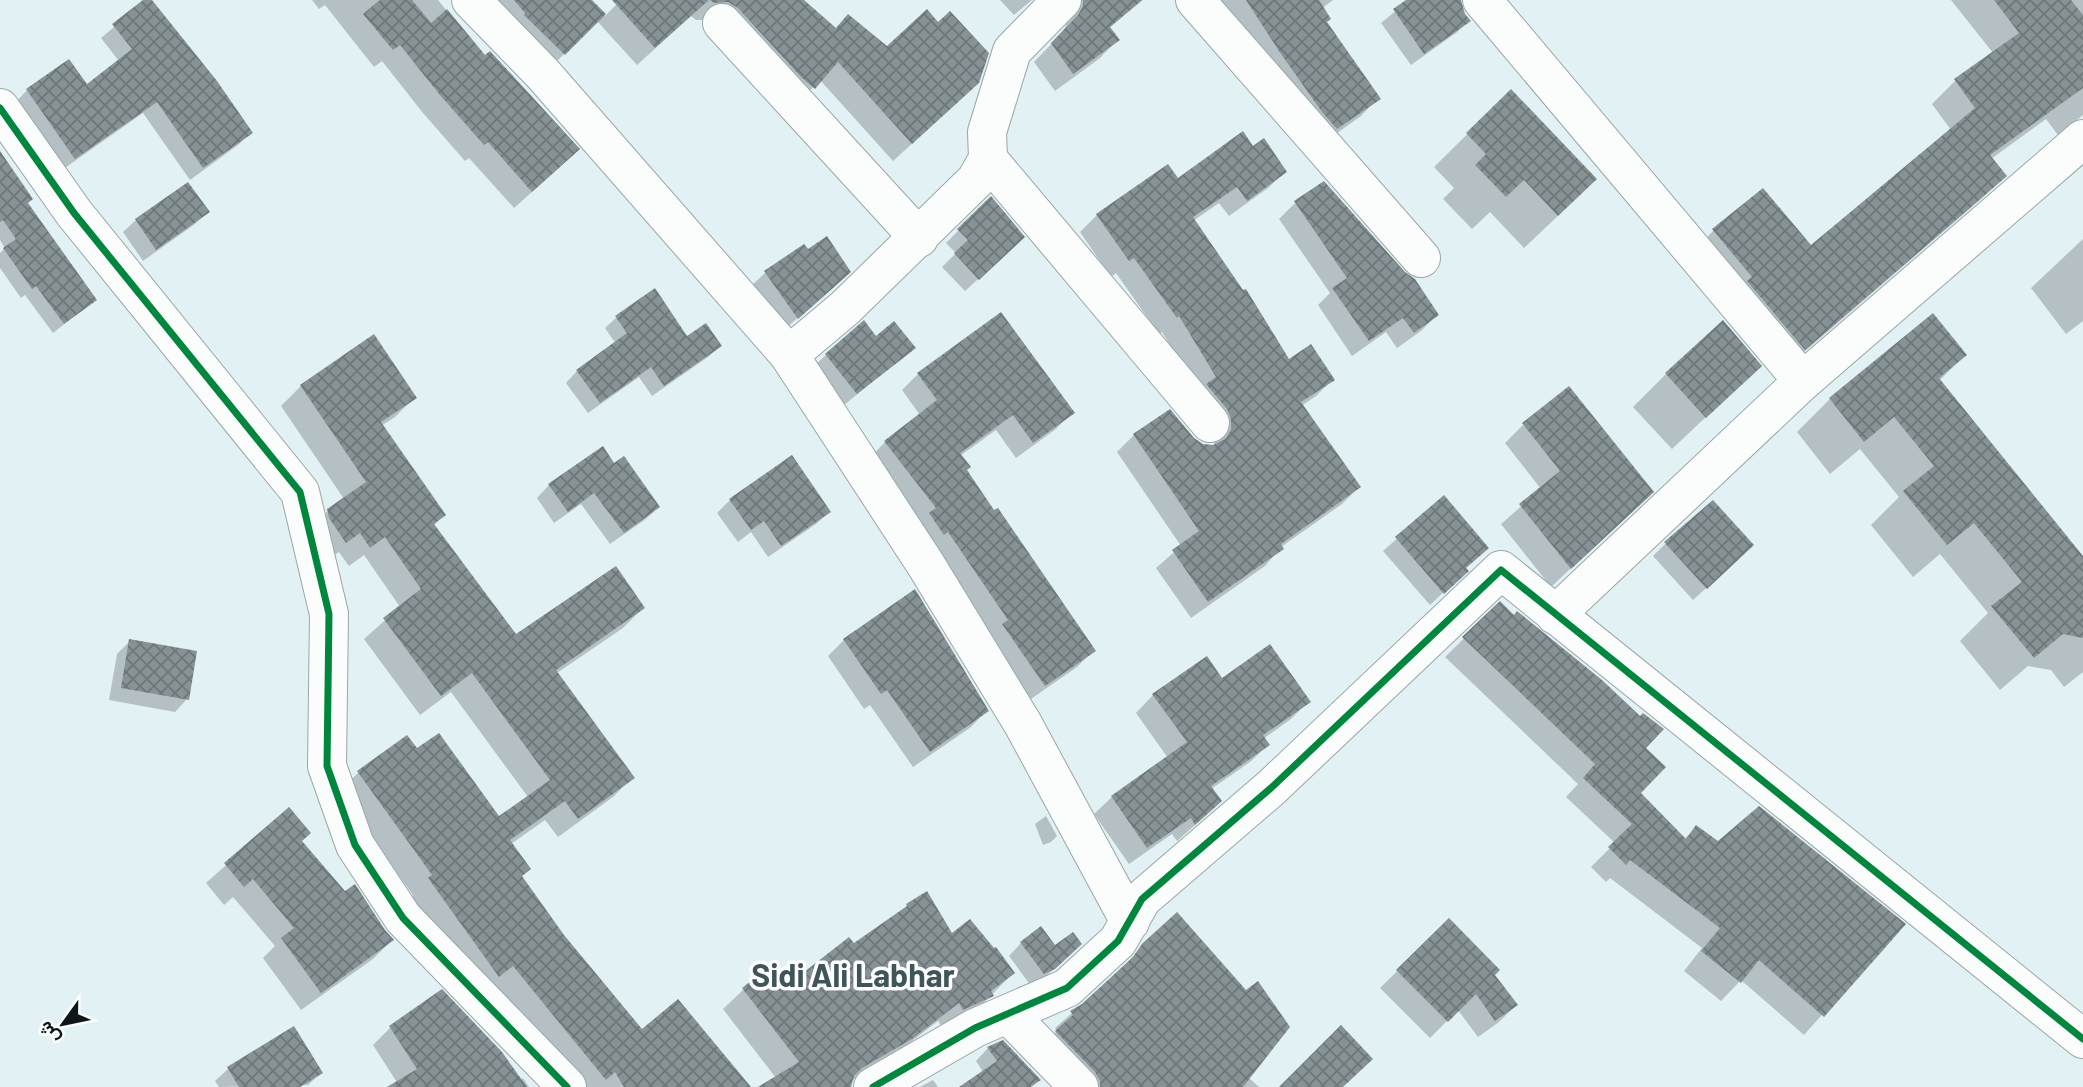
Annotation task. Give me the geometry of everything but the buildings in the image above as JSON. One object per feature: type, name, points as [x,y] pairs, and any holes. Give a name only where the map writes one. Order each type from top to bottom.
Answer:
[{"type":"street","points":[[471,0],[543,74],[789,355],[926,565],[1017,713],[1130,907]]},
{"type":"street","points":[[789,355],[845,308],[976,180],[988,159],[987,132],[1012,51],[1062,0]]},
{"type":"street","points":[[1195,0],[1421,258]]},
{"type":"street","points":[[1482,0],[1803,382]]},
{"type":"street","points":[[722,23],[919,238]]},
{"type":"street","points":[[0,108],[74,213],[300,492],[329,614],[327,766],[355,845],[403,918],[567,1087]]},
{"type":"street","points":[[1555,615],[1803,382],[2083,139]]},
{"type":"street","points":[[988,159],[1210,423]]},
{"type":"street","points":[[873,1087],[975,1028],[1067,988],[1118,941],[1130,907],[1271,788],[1501,570],[2083,1039]]},
{"type":"street","points":[[1008,1014],[1079,1087]]},
{"type":"cycle path","points":[[0,108],[74,213],[300,492],[329,614],[327,766],[355,845],[403,918],[567,1087]]},
{"type":"cycle path","points":[[873,1087],[975,1028],[1067,988],[1118,941],[1142,899],[1271,788],[1501,570],[2083,1039]]},
{"type":"district","name":"Sidi Ali Labhar","points":[[853,974]]}]
